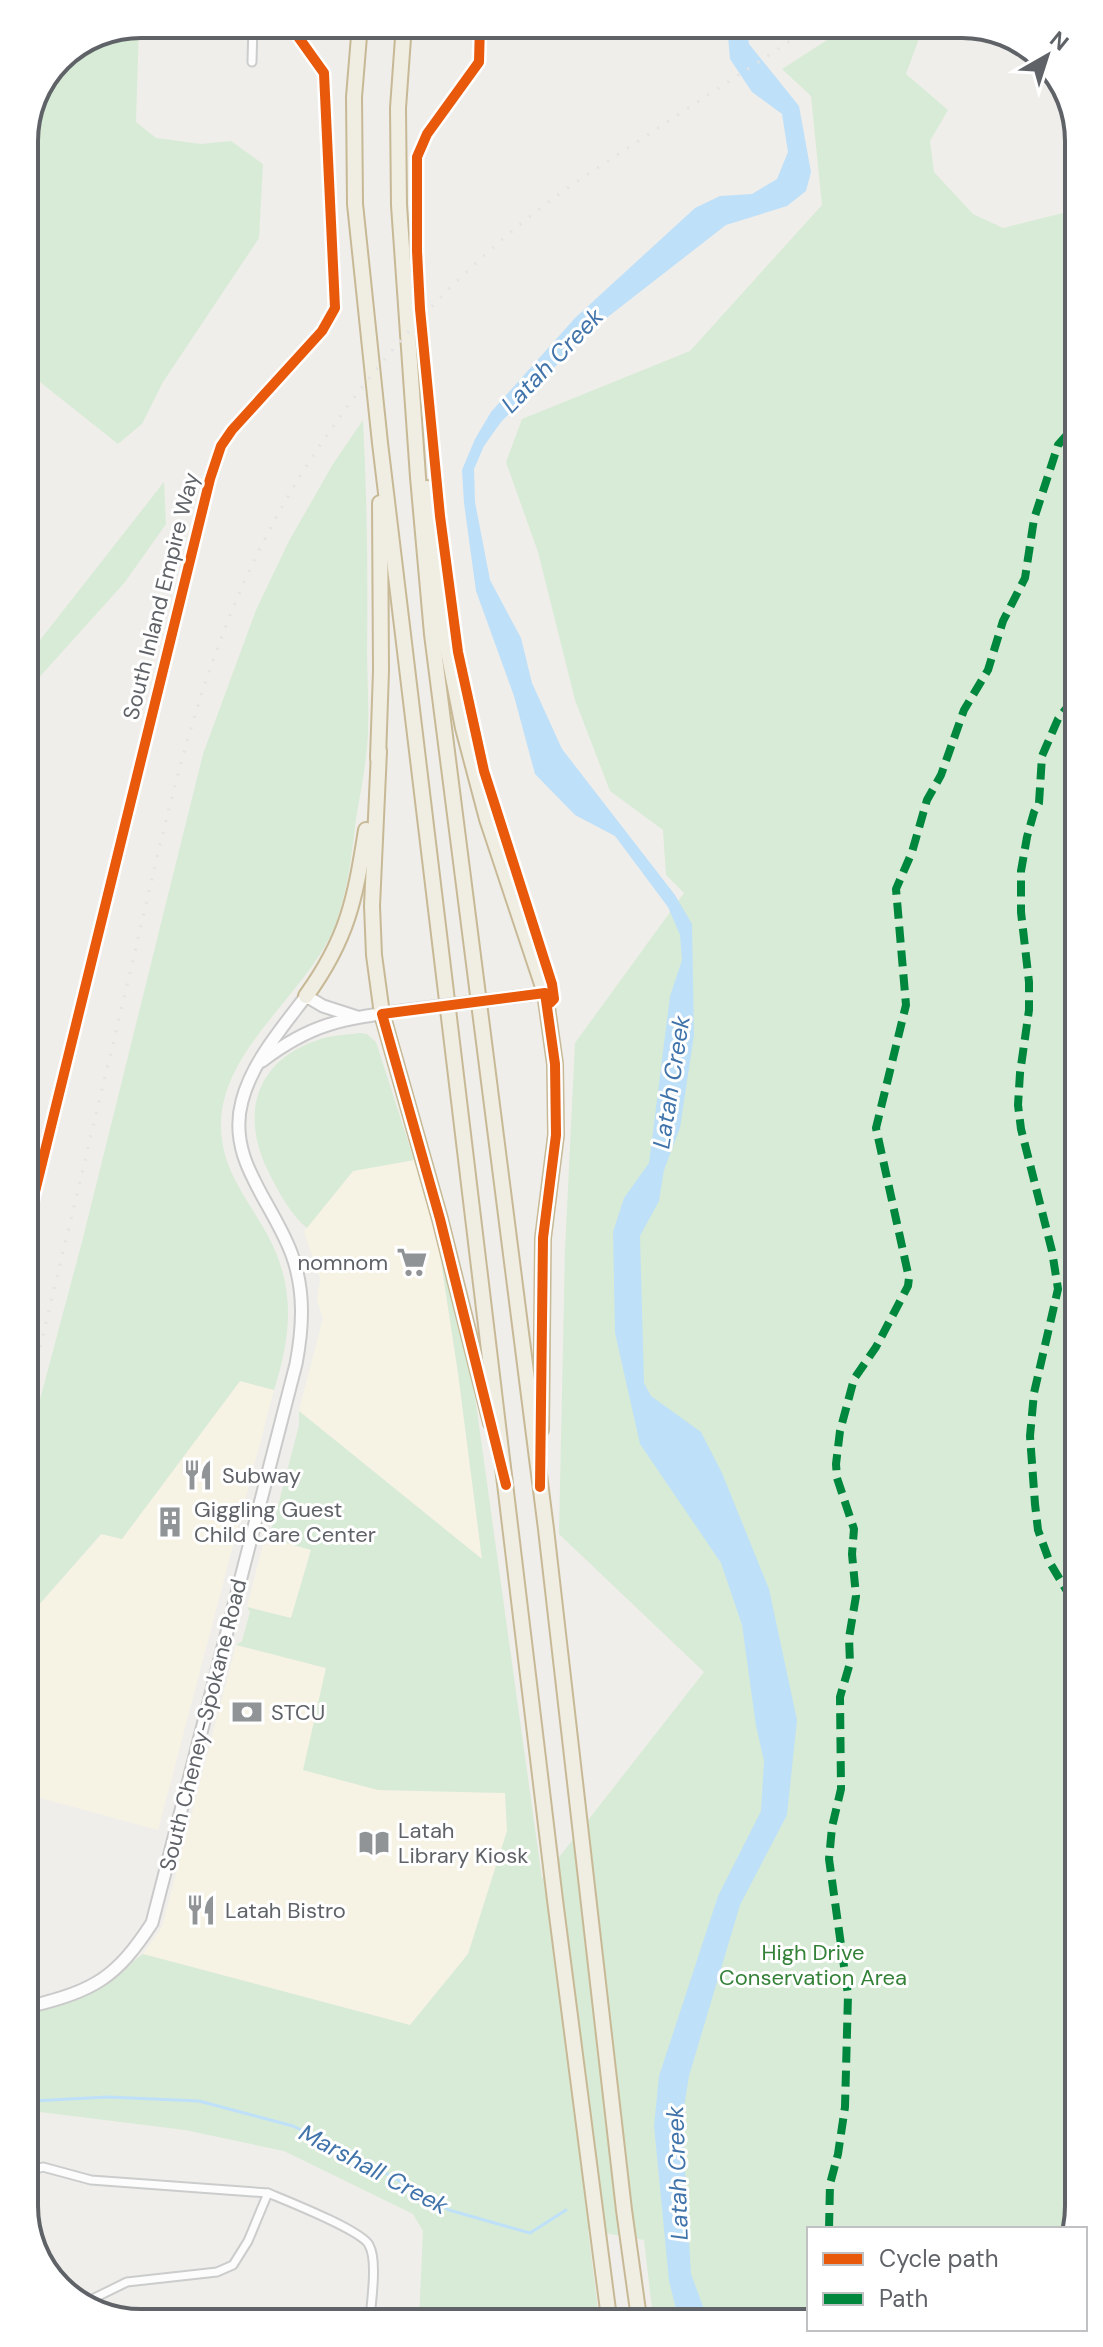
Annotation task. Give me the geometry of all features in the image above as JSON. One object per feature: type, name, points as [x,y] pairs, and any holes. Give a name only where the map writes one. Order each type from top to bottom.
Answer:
[{"type":"highway","points":[[359,38],[354,97],[355,204],[380,443],[568,2004],[608,2309]]},
{"type":"highway","points":[[403,38],[398,108],[399,205],[432,634],[540,1487],[638,2309]]},
{"type":"highway","points":[[380,443],[381,671],[372,906],[374,955],[382,1014],[440,1219],[506,1485]]},
{"type":"highway","points":[[416,443],[431,508],[444,631],[463,728],[487,819],[545,993],[555,1064],[556,1135],[543,1238],[540,1487]]},
{"type":"highway","points":[[306,996],[331,959],[349,921],[358,886],[379,751]]},
{"type":"main road","points":[[259,1063],[303,1033],[328,1024],[357,1017],[545,993]]},
{"type":"main road","points":[[306,996],[329,1009],[357,1017]]},
{"type":"main road","name":"South Cheney-Spokane Road","points":[[38,2005],[92,1988],[125,1961],[152,1923],[296,1364],[303,1311],[293,1257],[246,1164],[239,1140],[239,1113],[242,1098],[259,1063],[306,996]]},
{"type":"street","points":[[252,62],[253,38]]},
{"type":"street","name":"South Inland Empire Way","points":[[38,1179],[210,479],[221,446],[322,331],[335,308],[324,73],[299,38]]},
{"type":"street","points":[[466,81],[480,58],[480,38]]},
{"type":"street","points":[[38,2168],[43,2167],[91,2180],[268,2193],[356,2233],[368,2242],[373,2256],[371,2309]]},
{"type":"street","points":[[95,2298],[127,2282],[217,2272],[233,2265],[248,2241],[268,2193]]},
{"type":"shaded area","points":[[414,1160],[437,1235],[482,1560],[299,1411],[323,1318],[317,1301],[320,1279],[304,1231],[353,1171]]},
{"type":"shaded area","points":[[240,1381],[274,1390],[158,1830],[38,1797],[38,1606],[102,1534],[122,1539]]},
{"type":"shaded area","points":[[265,1537],[311,1549],[291,1618],[247,1607]]},
{"type":"shaded area","points":[[236,1645],[326,1668],[304,1770],[378,1790],[505,1793],[507,1831],[468,1954],[410,2025],[143,1954],[162,1927]]},
{"type":"green space","points":[[139,38],[136,122],[156,138],[201,144],[231,141],[263,164],[259,238],[163,382],[142,424],[118,444],[38,380],[38,134],[46,101],[68,68],[101,46]]},
{"type":"green space","name":"High Drive Conservation Area","points":[[830,38],[919,38],[906,74],[948,110],[930,141],[934,172],[973,214],[1003,228],[1065,212],[1064,2220],[1063,2227],[807,2227],[807,2309],[652,2309],[644,2240],[588,2230],[598,2309],[419,2309],[423,2231],[413,2214],[284,2151],[185,2130],[38,2112],[38,2011],[100,1989],[143,1954],[410,2025],[468,1954],[507,1831],[505,1793],[378,1790],[303,1770],[326,1668],[236,1645],[242,1641],[250,1612],[247,1607],[291,1618],[311,1550],[265,1537],[273,1525],[299,1425],[299,1411],[482,1559],[437,1235],[463,1332],[476,1404],[542,1879],[704,1672],[559,1534],[565,1250],[575,1043],[684,893],[666,875],[663,830],[610,791],[575,700],[538,552],[506,462],[522,419],[690,351],[822,205],[811,96],[782,69]]},
{"type":"green space","points":[[363,420],[368,735],[347,883],[337,920],[325,946],[252,1043],[237,1068],[226,1094],[221,1122],[230,1169],[269,1238],[284,1276],[288,1313],[280,1370],[274,1390],[240,1381],[122,1539],[101,1534],[38,1606],[38,1407],[203,754],[256,610],[289,541],[333,464]]},
{"type":"green space","points":[[164,482],[166,524],[125,582],[38,679],[38,643]]},
{"type":"green space","points":[[367,1034],[376,1042],[414,1160],[353,1171],[307,1228],[281,1195],[260,1152],[255,1131],[259,1093],[267,1076],[296,1049],[323,1038]]},
{"type":"water","name":"Latah Creek","points":[[728,38],[748,38],[749,44],[799,106],[811,172],[806,191],[787,206],[726,225],[591,330],[501,422],[484,446],[474,469],[475,502],[490,580],[521,638],[532,683],[562,749],[675,895],[692,924],[694,1035],[680,1128],[664,1170],[659,1201],[640,1236],[644,1383],[651,1396],[701,1432],[722,1473],[769,1589],[797,1720],[787,1815],[740,1905],[689,2076],[682,2120],[691,2274],[704,2309],[676,2309],[669,2281],[654,2126],[659,2076],[718,1896],[761,1811],[764,1761],[742,1625],[721,1563],[640,1444],[615,1333],[613,1232],[624,1198],[649,1163],[670,996],[682,960],[680,935],[668,907],[615,836],[575,815],[535,774],[514,696],[476,591],[462,470],[491,412],[575,318],[695,208],[720,196],[752,194],[777,179],[788,152],[782,114],[752,92],[730,59]]},
{"type":"waterway","name":"Marshall Creek","points":[[38,2101],[108,2097],[199,2101],[293,2126],[360,2158],[449,2210],[530,2233],[566,2210]]},
{"type":"railway","points":[[38,1356],[186,744],[234,606],[262,545],[295,485],[332,427],[374,372],[468,270],[573,184],[795,38]]},
{"type":"marked path","points":[[829,2227],[830,2184],[845,2107],[848,1995],[829,1859],[832,1827],[841,1789],[840,1697],[850,1663],[849,1638],[856,1596],[852,1554],[854,1529],[837,1478],[836,1464],[840,1431],[854,1379],[876,1347],[908,1286],[909,1278],[876,1128],[906,1005],[896,889],[912,852],[927,800],[941,775],[964,710],[988,670],[1003,621],[1025,578],[1034,519],[1058,445],[1065,437]]},
{"type":"marked path","points":[[1065,710],[1042,756],[1039,803],[1027,837],[1021,871],[1029,1010],[1018,1105],[1058,1289],[1034,1393],[1030,1436],[1038,1530],[1050,1563],[1065,1588]]},
{"type":"cycle path","points":[[38,1179],[210,479],[221,446],[322,331],[335,308],[324,73],[299,38]]},
{"type":"cycle path","points":[[480,38],[479,62],[427,134],[417,157],[420,309],[440,516],[458,652],[484,771],[552,984],[554,999],[550,1003]]},
{"type":"cycle path","points":[[506,1485],[440,1219],[382,1014],[545,993],[555,1064],[556,1135],[543,1238],[540,1487]]},
{"type":"place","name":"nomnom","points":[[412,1262]]},
{"type":"place","name":"Subway","points":[[198,1475]]},
{"type":"place","name":"Giggling Guest Child Care Center","points":[[170,1522]]},
{"type":"place","name":"STCU","points":[[247,1712]]},
{"type":"place","name":"Latah Library Kiosk","points":[[374,1843]]},
{"type":"place","name":"Latah Bistro","points":[[201,1910]]}]
